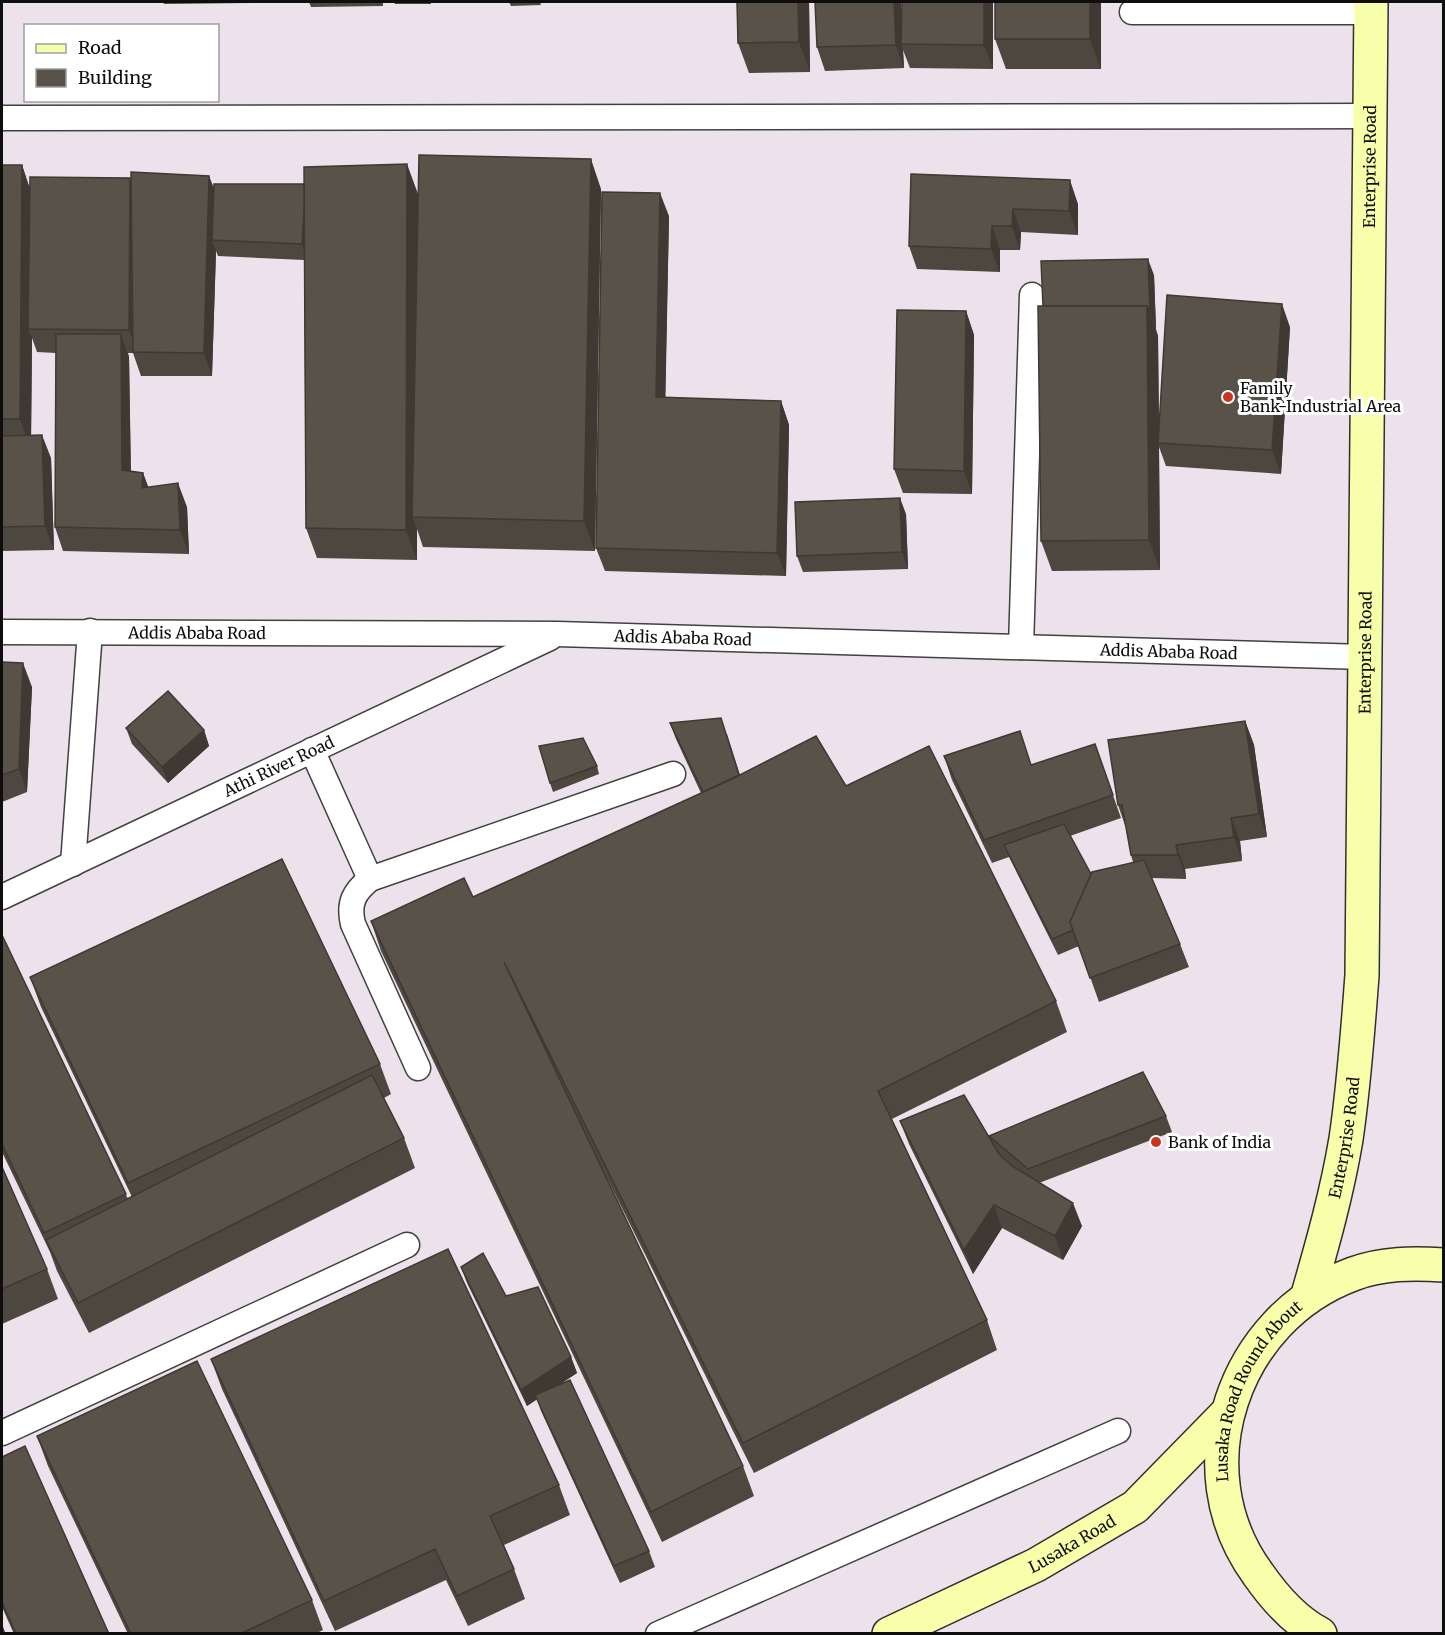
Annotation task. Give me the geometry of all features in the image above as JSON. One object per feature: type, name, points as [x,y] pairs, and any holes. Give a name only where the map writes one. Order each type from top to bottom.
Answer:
[{"type":"main road","name":"Enterprise Road","points":[[1307,1298],[1326,1232],[1345,1141],[1353,1085],[1362,975],[1371,7]]},
{"type":"main road","name":"Lusaka Road Round About","points":[[1310,1632],[1276,1598],[1246,1558],[1228,1512],[1221,1463],[1227,1413],[1239,1380],[1256,1348],[1280,1321],[1307,1298],[1354,1274],[1406,1263],[1443,1265]]},
{"type":"main road","name":"Lusaka Road","points":[[889,1634],[1036,1565],[1135,1507],[1227,1413]]},
{"type":"lane","points":[[1132,12],[1371,7]]},
{"type":"lane","points":[[2,117],[1370,116]]},
{"type":"lane","points":[[1021,647],[1032,295]]},
{"type":"lane","points":[[73,864],[90,631]]},
{"type":"lane","name":"Addis Ababa Road","points":[[2,632],[557,634],[1365,657]]},
{"type":"lane","name":"Athi River Road","points":[[2,897],[557,634]]},
{"type":"lane","points":[[312,750],[370,879]]},
{"type":"lane","points":[[418,1068],[352,924],[350,911],[352,899],[357,890],[370,879],[673,774]]},
{"type":"lane","points":[[2,1433],[408,1245]]},
{"type":"lane","points":[[658,1634],[1118,1431]]},
{"type":"shaded area","points":[[2,2],[1443,2],[1443,1633],[2,1633]]},
{"type":"building","points":[[737,2],[798,2],[799,42],[738,43]]},
{"type":"building","points":[[815,2],[894,2],[896,45],[817,47]]},
{"type":"building","points":[[902,2],[984,2],[984,45],[901,44]]},
{"type":"building","points":[[995,2],[1090,2],[1090,39],[995,39]]},
{"type":"building","points":[[419,155],[591,159],[584,521],[412,517]]},
{"type":"building","points":[[407,164],[406,530],[306,528],[304,167]]},
{"type":"building","points":[[2,165],[22,165],[20,419],[2,419]]},
{"type":"building","points":[[131,172],[209,176],[204,353],[133,352]]},
{"type":"building","points":[[911,174],[1070,180],[1069,211],[1013,209],[1012,226],[992,226],[991,249],[909,246]]},
{"type":"building","points":[[30,177],[130,178],[129,330],[28,329]]},
{"type":"building","points":[[214,184],[304,184],[302,244],[212,240]]},
{"type":"building","points":[[602,192],[660,193],[656,397],[781,401],[777,553],[596,548]]},
{"type":"building","points":[[1148,259],[1150,313],[1147,306],[1043,306],[1041,261]]},
{"type":"building","name":"Family Bank-Industrial Area","points":[[1167,295],[1282,304],[1272,450],[1158,443]]},
{"type":"building","points":[[1038,306],[1147,306],[1149,540],[1041,541]]},
{"type":"building","points":[[897,310],[966,311],[964,471],[894,469]]},
{"type":"building","points":[[56,334],[121,334],[122,470],[143,473],[142,488],[178,483],[180,530],[55,527]]},
{"type":"building","points":[[42,435],[45,526],[2,527],[2,436]]},
{"type":"building","points":[[900,498],[902,552],[797,556],[795,502]]},
{"type":"building","points":[[2,662],[23,663],[19,769],[2,775]]},
{"type":"building","points":[[168,691],[204,730],[162,767],[126,728]]},
{"type":"building","points":[[721,718],[739,775],[703,792],[670,723]]},
{"type":"building","points":[[1245,721],[1259,814],[1231,818],[1234,837],[1176,845],[1178,855],[1131,855],[1122,805],[1118,805],[1108,740]]},
{"type":"building","points":[[1020,731],[1031,765],[1095,744],[1113,795],[984,840],[944,756]]},
{"type":"building","points":[[816,736],[846,786],[929,746],[1056,1001],[878,1091],[987,1320],[743,1443],[504,962],[743,1466],[651,1512],[371,921],[464,878],[473,897],[732,779]]},
{"type":"building","points":[[583,738],[597,766],[550,783],[539,746]]},
{"type":"building","points":[[1064,824],[1091,874],[1070,922],[1073,930],[1052,939],[1004,845]]},
{"type":"building","points":[[282,859],[380,1064],[128,1183],[30,977]]},
{"type":"building","points":[[1144,860],[1180,944],[1090,978],[1070,922],[1092,872]]},
{"type":"building","points":[[2,935],[126,1194],[44,1233],[2,1144]]},
{"type":"building","points":[[1143,1072],[1166,1116],[1028,1169],[989,1136]]},
{"type":"building","points":[[372,1075],[404,1138],[78,1303],[46,1240]]},
{"type":"building","points":[[964,1095],[999,1154],[1012,1166],[1073,1203],[1055,1236],[994,1205],[964,1250],[900,1121]]},
{"type":"building","points":[[2,1167],[47,1269],[2,1289]]},
{"type":"building","points":[[448,1249],[559,1485],[490,1516],[514,1569],[457,1596],[435,1549],[324,1601],[211,1359]]},
{"type":"building","points":[[483,1253],[506,1296],[538,1287],[571,1357],[521,1390],[461,1267]]},
{"type":"building","points":[[197,1361],[312,1600],[240,1634],[131,1634],[37,1436]]},
{"type":"building","points":[[570,1380],[649,1551],[614,1566],[535,1395]]},
{"type":"building","points":[[25,1446],[109,1634],[16,1634],[2,1602],[2,1457]]},
{"type":"place","name":"Family Bank-Industrial Area","points":[[1228,397]]},
{"type":"place","name":"Bank of India","points":[[1156,1142]]}]
